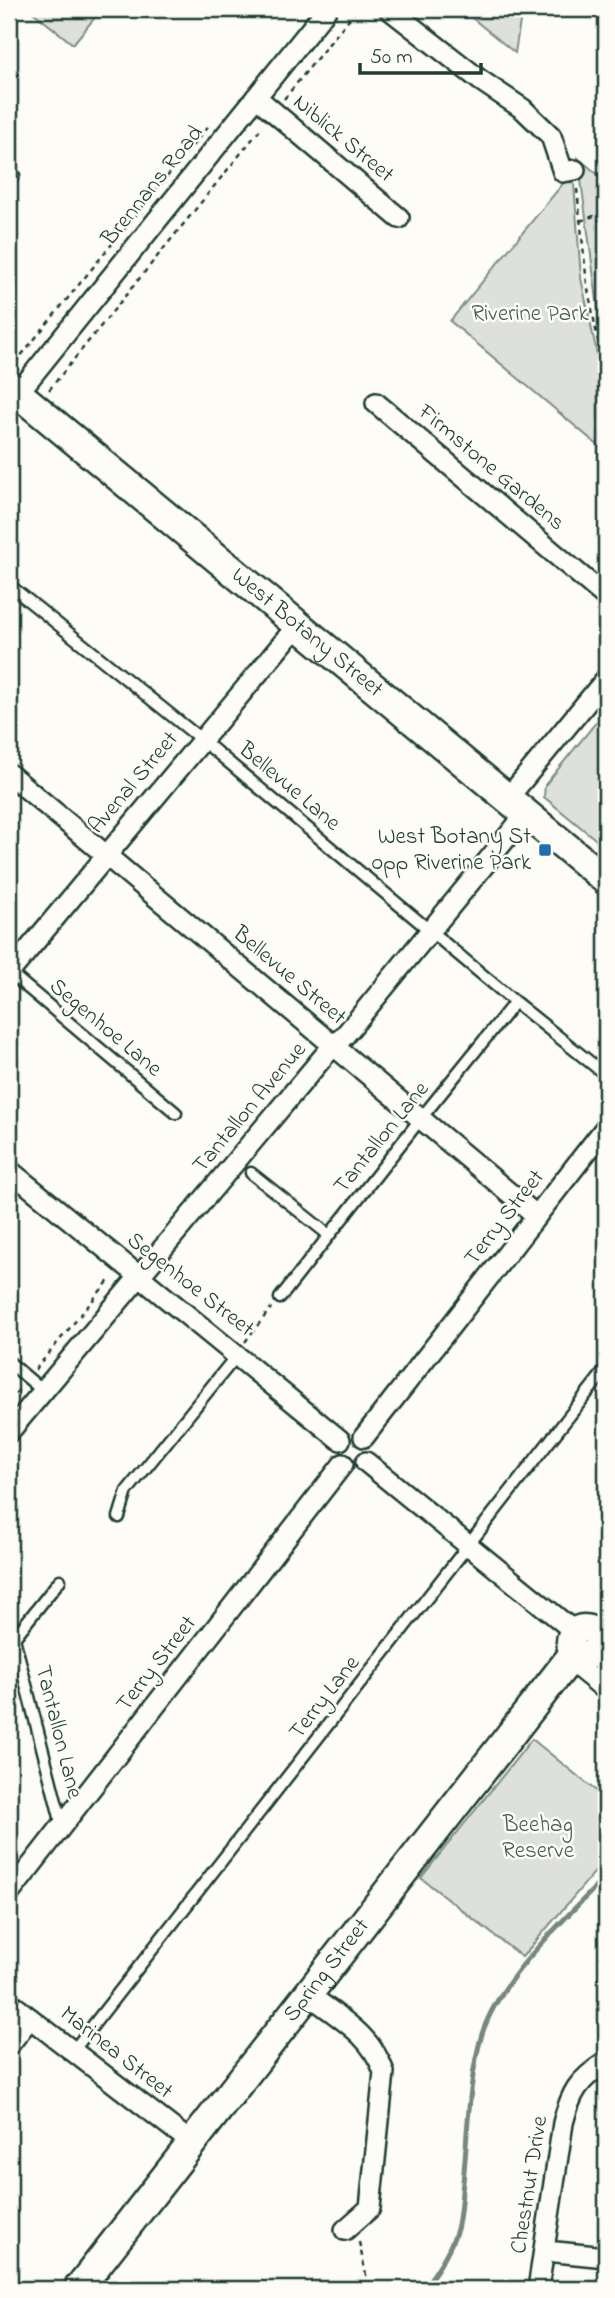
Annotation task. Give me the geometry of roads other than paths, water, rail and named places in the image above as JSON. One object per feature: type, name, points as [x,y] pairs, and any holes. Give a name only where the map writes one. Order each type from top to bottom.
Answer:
[{"type":"street","name":"Brennans Road","points":[[14,381],[256,97],[327,9]]},
{"type":"street","points":[[389,9],[480,80],[523,109],[551,136],[562,172],[575,170]]},
{"type":"street","name":"Niblick Street","points":[[256,97],[399,218]]},
{"type":"street","name":"West Botany Street","points":[[14,381],[298,625],[606,880]]},
{"type":"street","name":"Firmstone Gardens","points":[[376,403],[606,597]]},
{"type":"street","name":"Avenal Street","points":[[9,972],[298,625]]},
{"type":"street","points":[[517,806],[606,679]]},
{"type":"street","name":"Bellevue Street","points":[[9,774],[537,1216]]},
{"type":"street","name":"Tantallon Avenue","points":[[9,1432],[36,1385],[141,1276],[430,930],[517,806]]},
{"type":"street","name":"Terry Street","points":[[364,1437],[606,1127]]},
{"type":"street","name":"Segenhoe Street","points":[[9,1170],[238,1354],[340,1440]]},
{"type":"street","points":[[354,1434],[364,1437],[370,1446],[366,1462],[355,1468],[343,1464],[337,1453],[340,1440],[354,1434]]},
{"type":"street","points":[[366,1462],[583,1638],[606,1690]]},
{"type":"street","name":"Terry Street","points":[[9,1894],[343,1464]]},
{"type":"street","name":"Spring Street","points":[[80,2288],[583,1638]]},
{"type":"street","points":[[308,1994],[367,2039],[378,2054],[384,2072],[370,2208],[350,2226]]},
{"type":"street","name":"Marinea Street","points":[[9,2002],[192,2143]]},
{"type":"street","points":[[9,2045],[30,2018]]},
{"type":"street","name":"Chestnut Drive","points":[[538,2289],[563,2123],[570,2097],[579,2082],[606,2062]]},
{"type":"street","points":[[545,2251],[606,2257]]},
{"type":"lane","name":"Bellevue Lane","points":[[9,585],[202,740],[606,1075]]},
{"type":"lane","name":"Segenhoe Lane","points":[[9,972],[176,1113]]},
{"type":"lane","name":"Tantallon Lane","points":[[280,1298],[515,1002]]},
{"type":"lane","points":[[251,1173],[329,1235]]},
{"type":"lane","points":[[119,1517],[127,1491],[238,1354]]},
{"type":"lane","points":[[9,1362],[36,1385]]},
{"type":"lane","name":"Terry Lane","points":[[74,2051],[606,1369]]},
{"type":"lane","name":"Tantallon Lane","points":[[60,1580],[14,1638],[62,1826]]},
{"type":"waterway","points":[[423,2289],[443,2260],[457,2229],[474,2070],[482,2034],[491,2013],[519,1970],[606,1876]]},
{"type":"place","name":"West Botany St opp Riverine Park","points":[[545,850]]},
{"type":"park label","name":"Riverine Park","points":[[530,314]]},
{"type":"park label","name":"Beehag Reserve","points":[[538,1838]]}]
